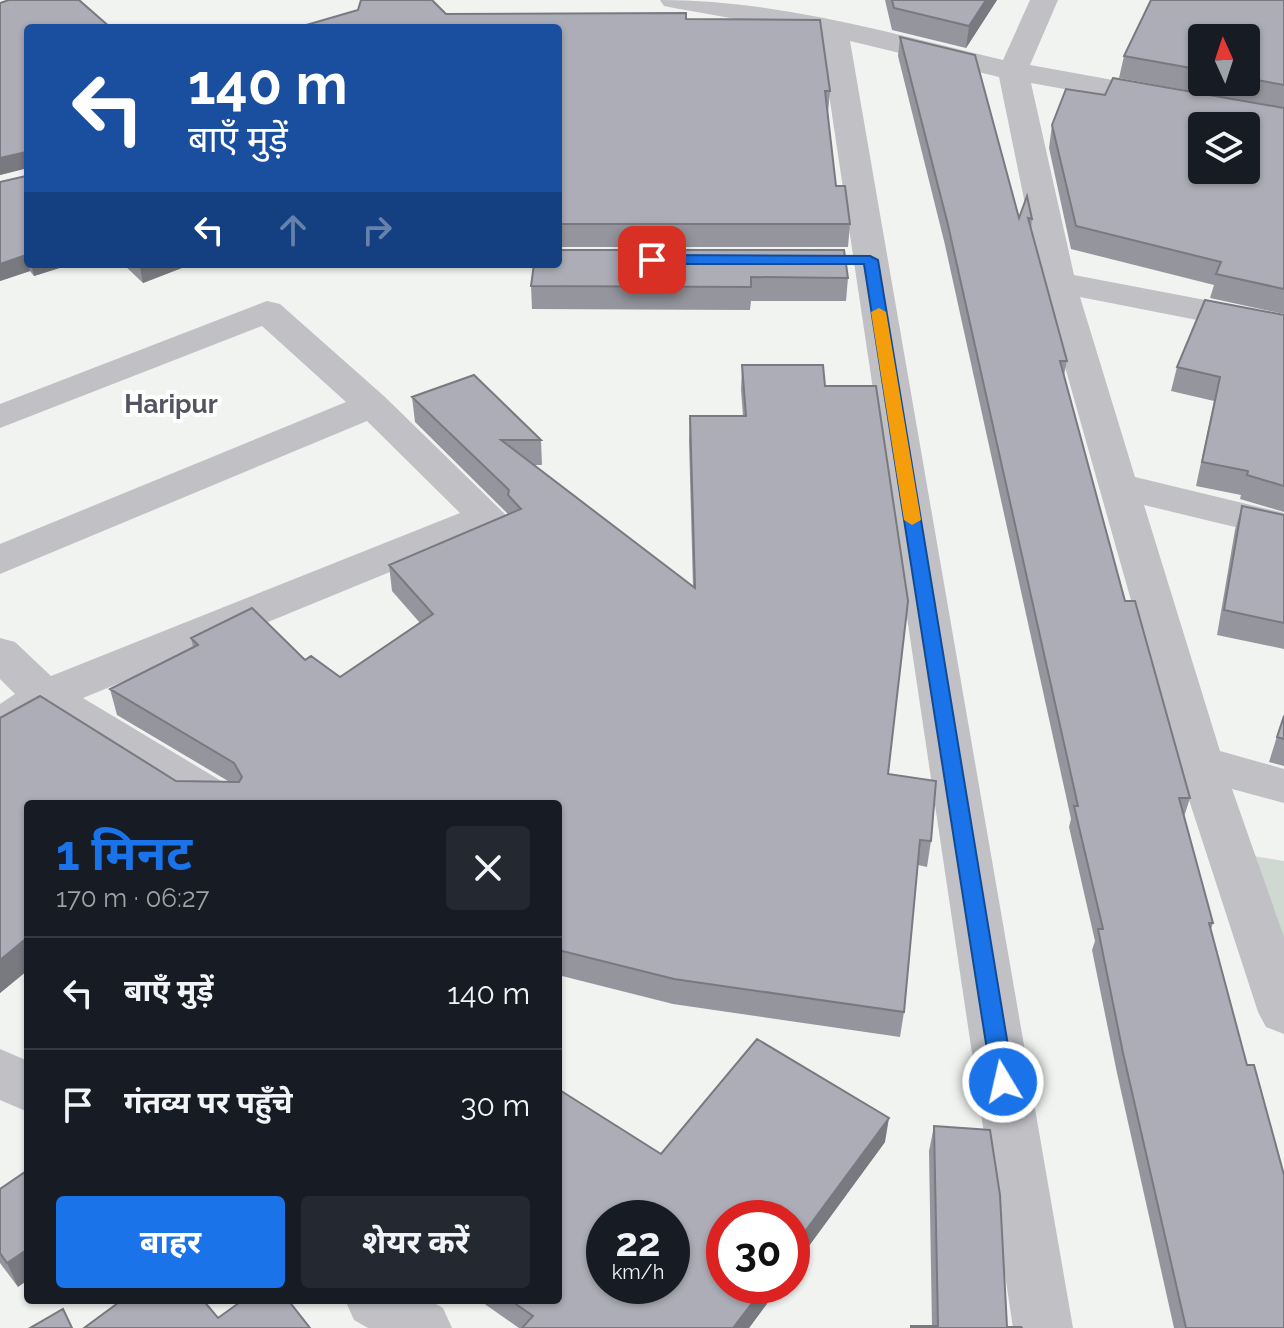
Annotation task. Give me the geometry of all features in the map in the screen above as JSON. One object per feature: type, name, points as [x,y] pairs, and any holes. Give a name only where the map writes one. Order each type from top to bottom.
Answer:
[{"type":"street","points":[[674,0],[833,28],[1013,71],[1284,120]]},
{"type":"street","points":[[1044,0],[1013,71],[1058,282],[1200,763],[1284,1012]]},
{"type":"street","points":[[833,28],[855,260],[1043,1328]]},
{"type":"street","points":[[1058,282],[1284,326]]},
{"type":"street","points":[[0,417],[267,312],[372,405],[488,517],[45,696],[0,726]]},
{"type":"street","points":[[0,560],[372,405]]},
{"type":"street","points":[[1119,486],[1284,526]]},
{"type":"street","points":[[0,653],[45,696],[214,800]]},
{"type":"street","points":[[1200,763],[1284,786]]},
{"type":"street","points":[[0,1072],[24,1087]]},
{"type":"street","points":[[382,1304],[422,1328]]},
{"type":"shaded area","points":[[1253,856],[1284,861],[1284,943]]},
{"type":"building","points":[[9,0],[79,0],[106,24],[24,24],[24,152],[0,158],[0,3]]},
{"type":"building","points":[[361,0],[432,0],[446,14],[686,13],[686,19],[820,20],[830,91],[825,91],[836,186],[845,186],[850,224],[562,224],[562,24],[310,24],[358,10]]},
{"type":"building","points":[[892,0],[986,0],[969,26],[894,8]]},
{"type":"building","points":[[1151,0],[1284,0],[1284,85],[1260,81],[1260,24],[1188,24],[1188,67],[1124,56]]},
{"type":"building","points":[[900,37],[975,55],[1019,218],[1027,196],[1032,219],[1028,218],[1067,361],[1060,361],[1125,601],[1135,601],[1190,798],[1179,798],[1213,923],[1209,923],[1247,1065],[1254,1065],[1284,1175],[1284,1328],[1186,1328],[1123,1053],[1098,929],[1103,929],[1074,806],[1078,806],[948,225]]},
{"type":"building","points":[[1113,78],[1188,91],[1188,96],[1216,96],[1284,108],[1284,289],[1216,274],[1221,262],[1076,226],[1052,125],[1066,89],[1105,95]]},
{"type":"building","points":[[24,176],[24,256],[0,264],[0,182]]},
{"type":"building","points":[[562,250],[844,250],[848,278],[751,277],[751,287],[531,286],[533,268],[562,268]]},
{"type":"building","points":[[1205,300],[1284,315],[1284,486],[1247,475],[1248,471],[1202,462],[1220,377],[1177,367]]},
{"type":"building","points":[[742,365],[823,365],[825,386],[876,386],[908,601],[888,774],[936,781],[931,841],[920,840],[904,1012],[674,979],[562,951],[562,800],[24,800],[24,940],[0,960],[0,718],[40,696],[176,781],[239,782],[242,777],[234,763],[110,689],[198,645],[191,638],[252,608],[305,660],[311,656],[340,677],[433,614],[389,565],[521,509],[508,495],[509,490],[412,397],[474,375],[541,440],[501,440],[695,588],[690,416],[746,416]]},
{"type":"building","points":[[1242,506],[1284,515],[1284,623],[1224,610]]},
{"type":"building","points":[[1284,716],[1284,739],[1277,737]]},
{"type":"building","points":[[757,1039],[889,1118],[810,1225],[810,1200],[706,1200],[706,1304],[751,1304],[733,1328],[522,1328],[533,1316],[516,1304],[562,1304],[562,1092],[661,1154]]},
{"type":"building","points":[[934,1126],[990,1130],[1000,1195],[1007,1327],[1022,1328],[911,1328],[938,1326]]},
{"type":"building","points":[[24,1173],[24,1252],[7,1263],[0,1253],[0,1189]]},
{"type":"building","points":[[117,1304],[206,1304],[218,1318],[237,1304],[291,1304],[310,1328],[84,1328]]},
{"type":"building","points":[[63,1309],[72,1328],[30,1328]]},
{"type":"slow traffic","points":[[879,312],[912,520]]},
{"type":"district","name":"Haripur","points":[[171,404]]},
{"type":"route","points":[[652,260],[870,260],[1003,1082]]}]
